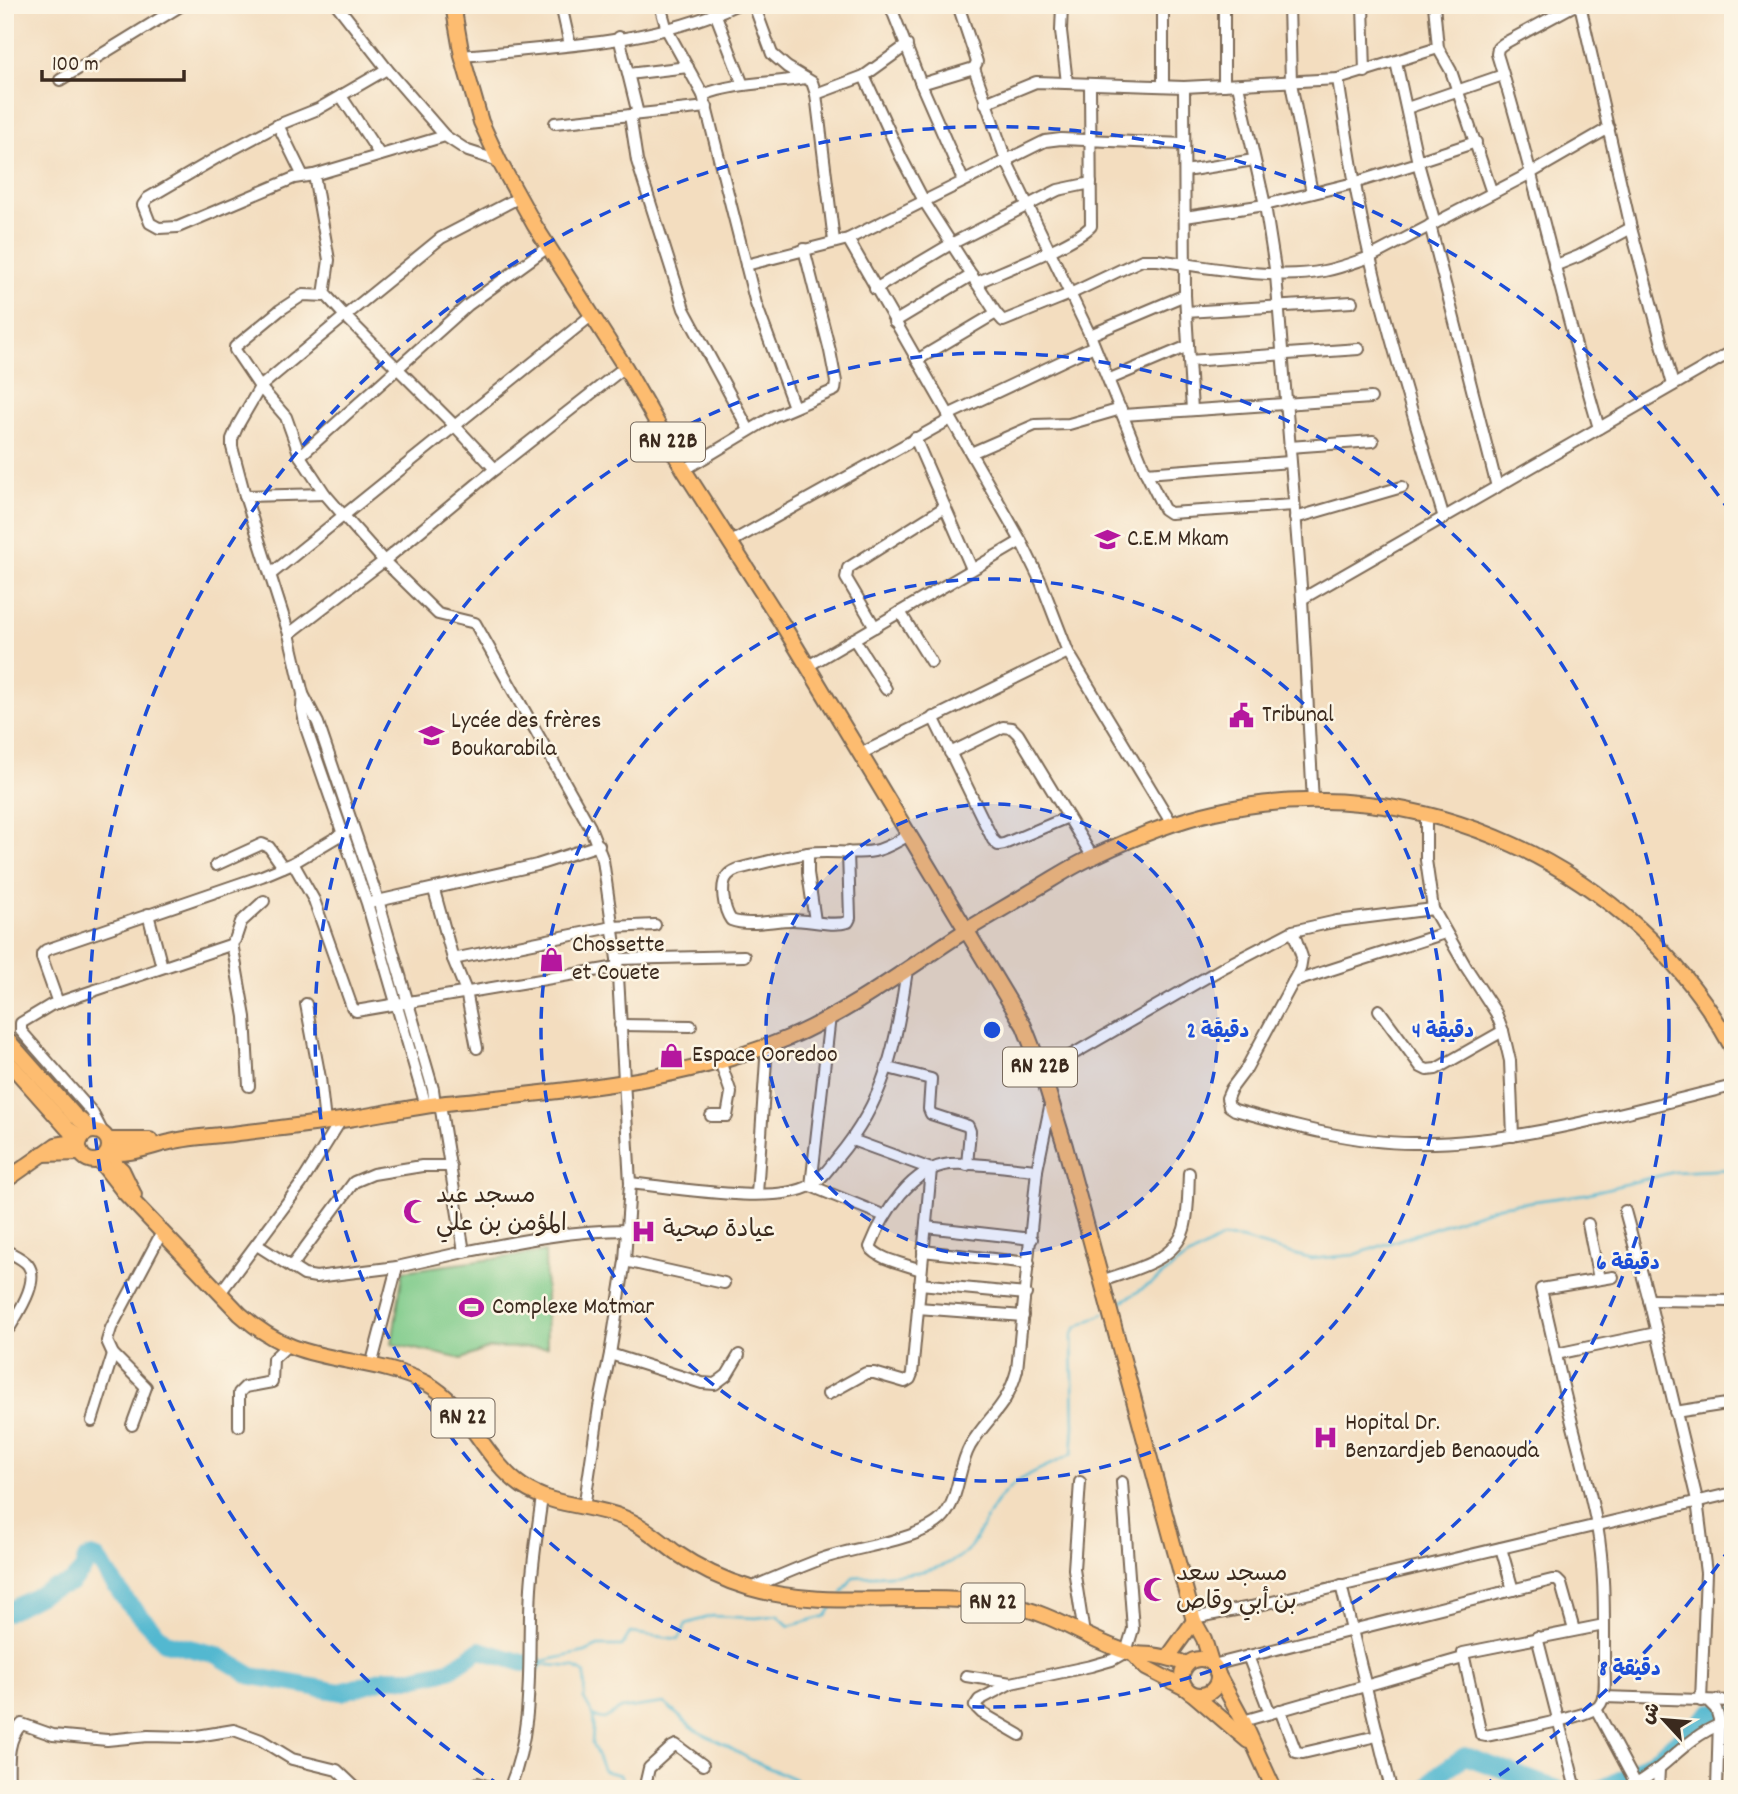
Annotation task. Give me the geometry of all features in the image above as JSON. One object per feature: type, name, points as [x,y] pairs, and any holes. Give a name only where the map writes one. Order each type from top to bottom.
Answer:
[{"type":"main road","name":"RN 22B","points":[[453,5],[462,56],[475,104],[499,161],[548,247],[625,367],[684,470],[808,666],[1024,1026],[1051,1100],[1194,1620],[1214,1667]]},
{"type":"main road","points":[[5,1181],[56,1145],[96,1145],[119,1153],[172,1141],[651,1079],[720,1061],[791,1037],[830,1016],[1092,856],[1172,824],[1217,811],[1281,803],[1337,801],[1426,814],[1458,822],[1550,862],[1587,885],[1629,920],[1669,959],[1716,1017],[1733,1049]]},
{"type":"main road","name":"RN 22","points":[[5,1037],[50,1097]]},
{"type":"main road","name":"RN 22","points":[[5,1058],[75,1116],[96,1145],[122,1170],[141,1208],[240,1314],[261,1332],[288,1345],[400,1373],[442,1392],[493,1460],[522,1486],[542,1497],[625,1518],[695,1565],[750,1588],[803,1597],[914,1598],[1009,1605],[1042,1615],[1130,1653],[1168,1657],[1188,1663]]},
{"type":"main road","name":"RN 22B","points":[[1188,1663],[1187,1639],[1194,1620]]},
{"type":"main road","points":[[1168,1657],[1194,1620]]},
{"type":"main road","name":"RN 22","points":[[1130,1653],[1146,1668],[1189,1691],[1252,1744]]},
{"type":"main road","points":[[1199,1659],[1214,1667],[1216,1684],[1209,1692],[1189,1691],[1182,1673],[1188,1663],[1199,1659]]},
{"type":"main road","name":"RN 22","points":[[1214,1667],[1243,1721],[1274,1789]]},
{"type":"street","points":[[60,80],[181,5]]},
{"type":"street","points":[[337,5],[387,69],[445,136],[468,151],[499,161]]},
{"type":"street","points":[[561,5],[570,45]]},
{"type":"street","points":[[660,5],[667,30],[704,95],[756,304],[794,407]]},
{"type":"street","points":[[462,56],[570,45],[667,30],[714,10],[736,5]]},
{"type":"street","points":[[754,5],[772,54],[812,82],[816,94],[834,241]]},
{"type":"street","points":[[890,5],[963,180]]},
{"type":"street","points":[[921,84],[974,68],[978,62],[958,5]]},
{"type":"street","points":[[1062,5],[1061,31],[1067,83]]},
{"type":"street","points":[[1163,5],[1163,86]]},
{"type":"street","points":[[1224,5],[1224,85]]},
{"type":"street","points":[[1289,5],[1291,83],[1312,193]]},
{"type":"street","points":[[1363,5],[1365,72]]},
{"type":"street","points":[[1434,5],[1434,31],[1438,48],[1451,71],[1492,193]]},
{"type":"street","points":[[1599,428],[1497,54],[1498,48],[1515,36],[1576,5],[1581,9],[1631,228],[1673,385]]},
{"type":"street","points":[[714,10],[743,85]]},
{"type":"street","points":[[619,37],[634,115],[637,161],[684,309],[749,430]]},
{"type":"street","points":[[816,94],[864,76],[907,45]]},
{"type":"street","points":[[985,103],[1037,82],[1184,87],[1338,79],[1438,48]]},
{"type":"street","points":[[1396,62],[1432,224],[1497,487]]},
{"type":"street","points":[[1207,86],[1223,65]]},
{"type":"street","points":[[628,74],[688,66]]},
{"type":"street","points":[[974,68],[1006,160],[1110,379],[1146,473],[1164,509],[1170,513],[1294,505]]},
{"type":"street","points":[[387,69],[318,109],[278,125],[148,198],[144,205],[150,223],[159,228],[178,227],[294,178],[445,136]]},
{"type":"street","points":[[1407,108],[1503,75]]},
{"type":"street","points":[[864,76],[924,201],[1000,319],[1006,320],[1142,260],[1276,275],[1322,272],[1370,257],[1531,173],[1609,128]]},
{"type":"street","points":[[704,95],[725,87],[805,78]]},
{"type":"street","points":[[1338,79],[1354,183],[1370,257],[1444,518]]},
{"type":"street","points":[[894,322],[974,279],[1049,250],[1091,226],[1090,85]]},
{"type":"street","points":[[1238,85],[1265,205],[1276,275],[1302,599],[1313,802]]},
{"type":"street","points":[[1184,87],[1185,295],[1192,410]]},
{"type":"street","points":[[341,96],[380,155]]},
{"type":"street","points":[[555,123],[707,107]]},
{"type":"street","points":[[278,125],[309,176],[329,260],[324,295]]},
{"type":"street","points":[[746,265],[848,239],[1045,141],[1184,144]]},
{"type":"street","points":[[1185,217],[1265,205],[1354,183],[1476,142]]},
{"type":"street","points":[[1185,171],[1254,160]]},
{"type":"street","points":[[875,289],[951,244],[1058,190],[1091,183]]},
{"type":"street","points":[[464,1252],[451,1166],[434,1105],[349,830],[306,728],[302,708],[303,694],[289,634],[234,459],[232,439],[260,387],[441,238],[520,197]]},
{"type":"street","points":[[1554,266],[1631,228]]},
{"type":"street","points":[[848,239],[1021,541],[1041,582],[1068,652],[1172,824]]},
{"type":"street","points":[[300,456],[468,305],[548,247]]},
{"type":"street","points":[[684,470],[749,430],[835,390],[836,382],[804,249]]},
{"type":"street","points":[[495,469],[324,295],[297,297],[237,343],[234,350],[260,387],[286,417],[300,456],[325,494],[384,561],[438,614],[475,623],[598,845],[606,878],[617,963],[630,1183],[625,1261],[584,1508]]},
{"type":"street","points":[[730,542],[950,417],[1092,340],[1185,295]]},
{"type":"street","points":[[1186,312],[1352,302]]},
{"type":"street","points":[[917,360],[996,313]]},
{"type":"street","points":[[271,573],[592,315]]},
{"type":"street","points":[[1110,379],[1188,346]]},
{"type":"street","points":[[1189,361],[1359,349]]},
{"type":"street","points":[[1302,599],[1733,351]]},
{"type":"street","points":[[289,634],[625,367]]},
{"type":"street","points":[[971,453],[1035,425],[1069,424],[1122,412],[1371,398]]},
{"type":"street","points":[[915,438],[972,569]]},
{"type":"street","points":[[1289,447],[1373,441]]},
{"type":"street","points":[[1146,473],[1290,462]]},
{"type":"street","points":[[1295,519],[1402,487]]},
{"type":"street","points":[[245,496],[325,494]]},
{"type":"street","points":[[875,626],[846,578],[848,568],[945,506]]},
{"type":"street","points":[[808,666],[1021,541]]},
{"type":"street","points":[[900,612],[931,662]]},
{"type":"street","points":[[855,639],[886,689]]},
{"type":"street","points":[[860,754],[1068,652]]},
{"type":"street","points":[[933,717],[993,840],[998,845],[1068,817]]},
{"type":"street","points":[[950,753],[1003,727],[1012,728],[1092,856]]},
{"type":"street","points":[[1426,814],[1426,860],[1433,909],[1445,933],[1496,1013],[1503,1031],[1510,1062],[1513,1136]]},
{"type":"street","points":[[58,1003],[42,958],[43,953],[72,940],[262,876],[288,865],[349,830]]},
{"type":"street","points":[[848,852],[850,918],[844,923],[736,922],[727,914],[723,883],[728,874],[771,860],[808,853],[876,851],[909,835]]},
{"type":"street","points":[[216,865],[262,844],[288,865],[314,900],[354,1009],[361,1011],[617,963],[744,956]]},
{"type":"street","points":[[372,902],[537,865],[598,845]]},
{"type":"street","points":[[808,853],[815,921]]},
{"type":"street","points":[[434,890],[453,959],[466,991],[477,1048]]},
{"type":"street","points":[[96,1145],[92,1112],[21,1031],[21,1023],[39,1010],[232,943],[237,937],[241,922],[264,901]]},
{"type":"street","points":[[1042,1072],[1226,966],[1293,931],[1338,921],[1433,909]]},
{"type":"street","points":[[148,914],[162,967]]},
{"type":"street","points":[[453,959],[612,927],[654,925]]},
{"type":"street","points":[[1293,931],[1302,957],[1293,982],[1246,1069],[1227,1098],[1229,1106],[1235,1110],[1343,1136],[1401,1142],[1513,1136],[1733,1086]]},
{"type":"street","points":[[1293,982],[1445,933]]},
{"type":"street","points":[[232,943],[245,1017],[249,1086]]},
{"type":"street","points":[[630,1183],[757,1194],[790,1192],[811,1186],[852,1140],[867,1116],[888,1068],[898,1036],[908,970]]},
{"type":"street","points":[[306,1004],[325,1122]]},
{"type":"street","points":[[1379,1010],[1421,1067],[1427,1070],[1436,1069],[1503,1031]]},
{"type":"street","points":[[811,1186],[830,1016]]},
{"type":"street","points":[[620,1025],[691,1026]]},
{"type":"street","points":[[757,1194],[767,1045]]},
{"type":"street","points":[[711,1116],[727,1116],[731,1093],[720,1061]]},
{"type":"street","points":[[888,1068],[931,1079],[931,1114],[968,1126],[970,1131],[967,1165]]},
{"type":"street","points":[[750,1588],[826,1557],[928,1528],[944,1516],[952,1501],[961,1464],[971,1445],[1003,1405],[1017,1370],[1037,1170],[1051,1100]]},
{"type":"street","points":[[220,1293],[301,1184],[341,1120]]},
{"type":"street","points":[[852,1140],[930,1168]]},
{"type":"street","points":[[921,1270],[872,1252],[870,1247],[885,1216],[906,1189],[930,1168],[951,1164],[1037,1170]]},
{"type":"street","points":[[291,1267],[354,1182],[373,1174],[422,1166],[451,1166]]},
{"type":"street","points":[[828,1394],[866,1373],[905,1382],[910,1379],[930,1168]]},
{"type":"street","points":[[1104,1287],[1160,1258],[1181,1238],[1185,1226],[1189,1173]]},
{"type":"street","points":[[811,1186],[885,1216]]},
{"type":"street","points":[[1625,1211],[1697,1500],[1706,1573],[1707,1702],[1719,1722],[1717,1789]]},
{"type":"street","points":[[1588,1224],[1599,1279]]},
{"type":"street","points":[[926,1227],[1032,1239]]},
{"type":"street","points":[[257,1245],[304,1275],[316,1277],[397,1267],[549,1235],[590,1230],[628,1230]]},
{"type":"street","points":[[132,1425],[147,1390],[107,1345],[111,1328],[162,1232]]},
{"type":"street","points":[[5,1250],[28,1265],[33,1275],[24,1304],[10,1327]]},
{"type":"street","points":[[923,1251],[1029,1263]]},
{"type":"street","points":[[625,1261],[724,1283]]},
{"type":"street","points":[[371,1366],[397,1267]]},
{"type":"street","points":[[1604,1625],[1465,1652],[1463,1658],[1481,1735],[1596,1709],[1603,1697],[1604,1625],[1603,1566],[1596,1524],[1541,1289],[1613,1278]]},
{"type":"street","points":[[920,1284],[1026,1294]]},
{"type":"street","points":[[1649,1300],[1733,1301]]},
{"type":"street","points":[[918,1308],[1023,1315]]},
{"type":"street","points":[[1556,1354],[1656,1333]]},
{"type":"street","points":[[239,1426],[239,1393],[245,1387],[272,1382],[273,1359],[288,1345]]},
{"type":"street","points":[[92,1421],[113,1354]]},
{"type":"street","points":[[610,1354],[702,1383],[715,1384],[727,1375],[740,1355]]},
{"type":"street","points":[[1675,1412],[1733,1403]]},
{"type":"street","points":[[1080,1482],[1074,1569],[1084,1633]]},
{"type":"street","points":[[1020,1735],[982,1713],[975,1706],[978,1700],[1011,1683],[1112,1660],[1130,1653],[1133,1629],[1122,1482]]},
{"type":"street","points":[[1194,1620],[1733,1493]]},
{"type":"street","points":[[509,1789],[521,1754],[527,1713],[531,1589],[542,1497]]},
{"type":"street","points":[[1501,1548],[1513,1590]]},
{"type":"street","points":[[1214,1667],[1557,1580],[1574,1630]]},
{"type":"street","points":[[1341,1585],[1390,1785]]},
{"type":"street","points":[[1537,1637],[1577,1789]]},
{"type":"street","points":[[1248,1657],[1296,1752],[1303,1753],[1377,1736]]},
{"type":"street","points":[[1243,1721],[1463,1658]]},
{"type":"street","points":[[966,1676],[1011,1683]]},
{"type":"street","points":[[1603,1697],[1733,1701]]},
{"type":"street","points":[[1596,1709],[1630,1783],[1659,1769],[1697,1735],[1719,1722]]},
{"type":"street","points":[[9,1789],[10,1752],[16,1731],[22,1724],[53,1735],[107,1740],[148,1736],[191,1737],[234,1730],[261,1740],[292,1759],[337,1770],[357,1789]]},
{"type":"street","points":[[652,1789],[646,1781],[649,1768],[672,1747],[677,1745],[703,1765]]},
{"type":"street","points":[[1658,1789],[1659,1769]]},
{"type":"street","points":[[469,1789],[478,1783],[495,1789]]},
{"type":"green space","name":"Complexe Matmar","points":[[545,1252],[547,1347],[489,1348],[462,1359],[392,1344],[403,1271]]},
{"type":"waterway","points":[[1113,1307],[1181,1261],[1222,1238],[1241,1239],[1311,1259],[1354,1255],[1499,1206],[1585,1194],[1674,1172],[1733,1169]]},
{"type":"waterway","points":[[842,1593],[853,1577],[916,1572],[947,1564],[971,1546],[995,1504],[1012,1485],[1072,1454],[1072,1336],[1076,1328],[1104,1313]]},
{"type":"waterway","points":[[5,1613],[51,1589],[70,1584],[83,1570],[86,1559],[90,1557],[97,1559],[127,1602],[165,1642],[217,1655],[252,1676],[341,1692],[388,1678],[413,1678],[449,1670],[480,1650],[523,1663],[534,1663]]},
{"type":"waterway","points":[[534,1663],[585,1652],[598,1646],[622,1646],[630,1633],[679,1639],[686,1624],[712,1616],[756,1618],[777,1615],[789,1626],[826,1616],[834,1604]]},
{"type":"waterway","points":[[537,1664],[574,1667],[585,1674],[584,1699],[594,1717],[592,1743],[604,1771],[620,1775],[627,1789]]},
{"type":"waterway","points":[[594,1717],[604,1719],[621,1709],[664,1703],[695,1730],[753,1761],[804,1783],[841,1789]]},
{"type":"waterway","points":[[1601,1789],[1646,1765],[1711,1712],[1733,1715]]},
{"type":"waterway","points":[[1427,1789],[1440,1773],[1465,1756],[1557,1789]]},
{"type":"place","name":"C.E.M Mkam","points":[[1107,540]]},
{"type":"place","name":"Tribunal","points":[[1242,716]]},
{"type":"place","name":"Lycée des frères Boukarabila","points":[[431,736]]},
{"type":"place","name":"Chossette et Couete","points":[[552,960]]},
{"type":"place","name":"Espace Ooredoo","points":[[672,1056]]},
{"type":"place","name":"مسجد عبد المؤمن بن علي","points":[[416,1211]]},
{"type":"place","name":"عيادة صحية","points":[[643,1231]]},
{"type":"place","name":"Complexe Matmar","points":[[472,1308]]},
{"type":"place","name":"Hopital Dr. Benzardjeb Benaouda","points":[[1325,1438]]},
{"type":"place","name":"مسجد سعد بن أبي وقاص","points":[[1156,1589]]}]
